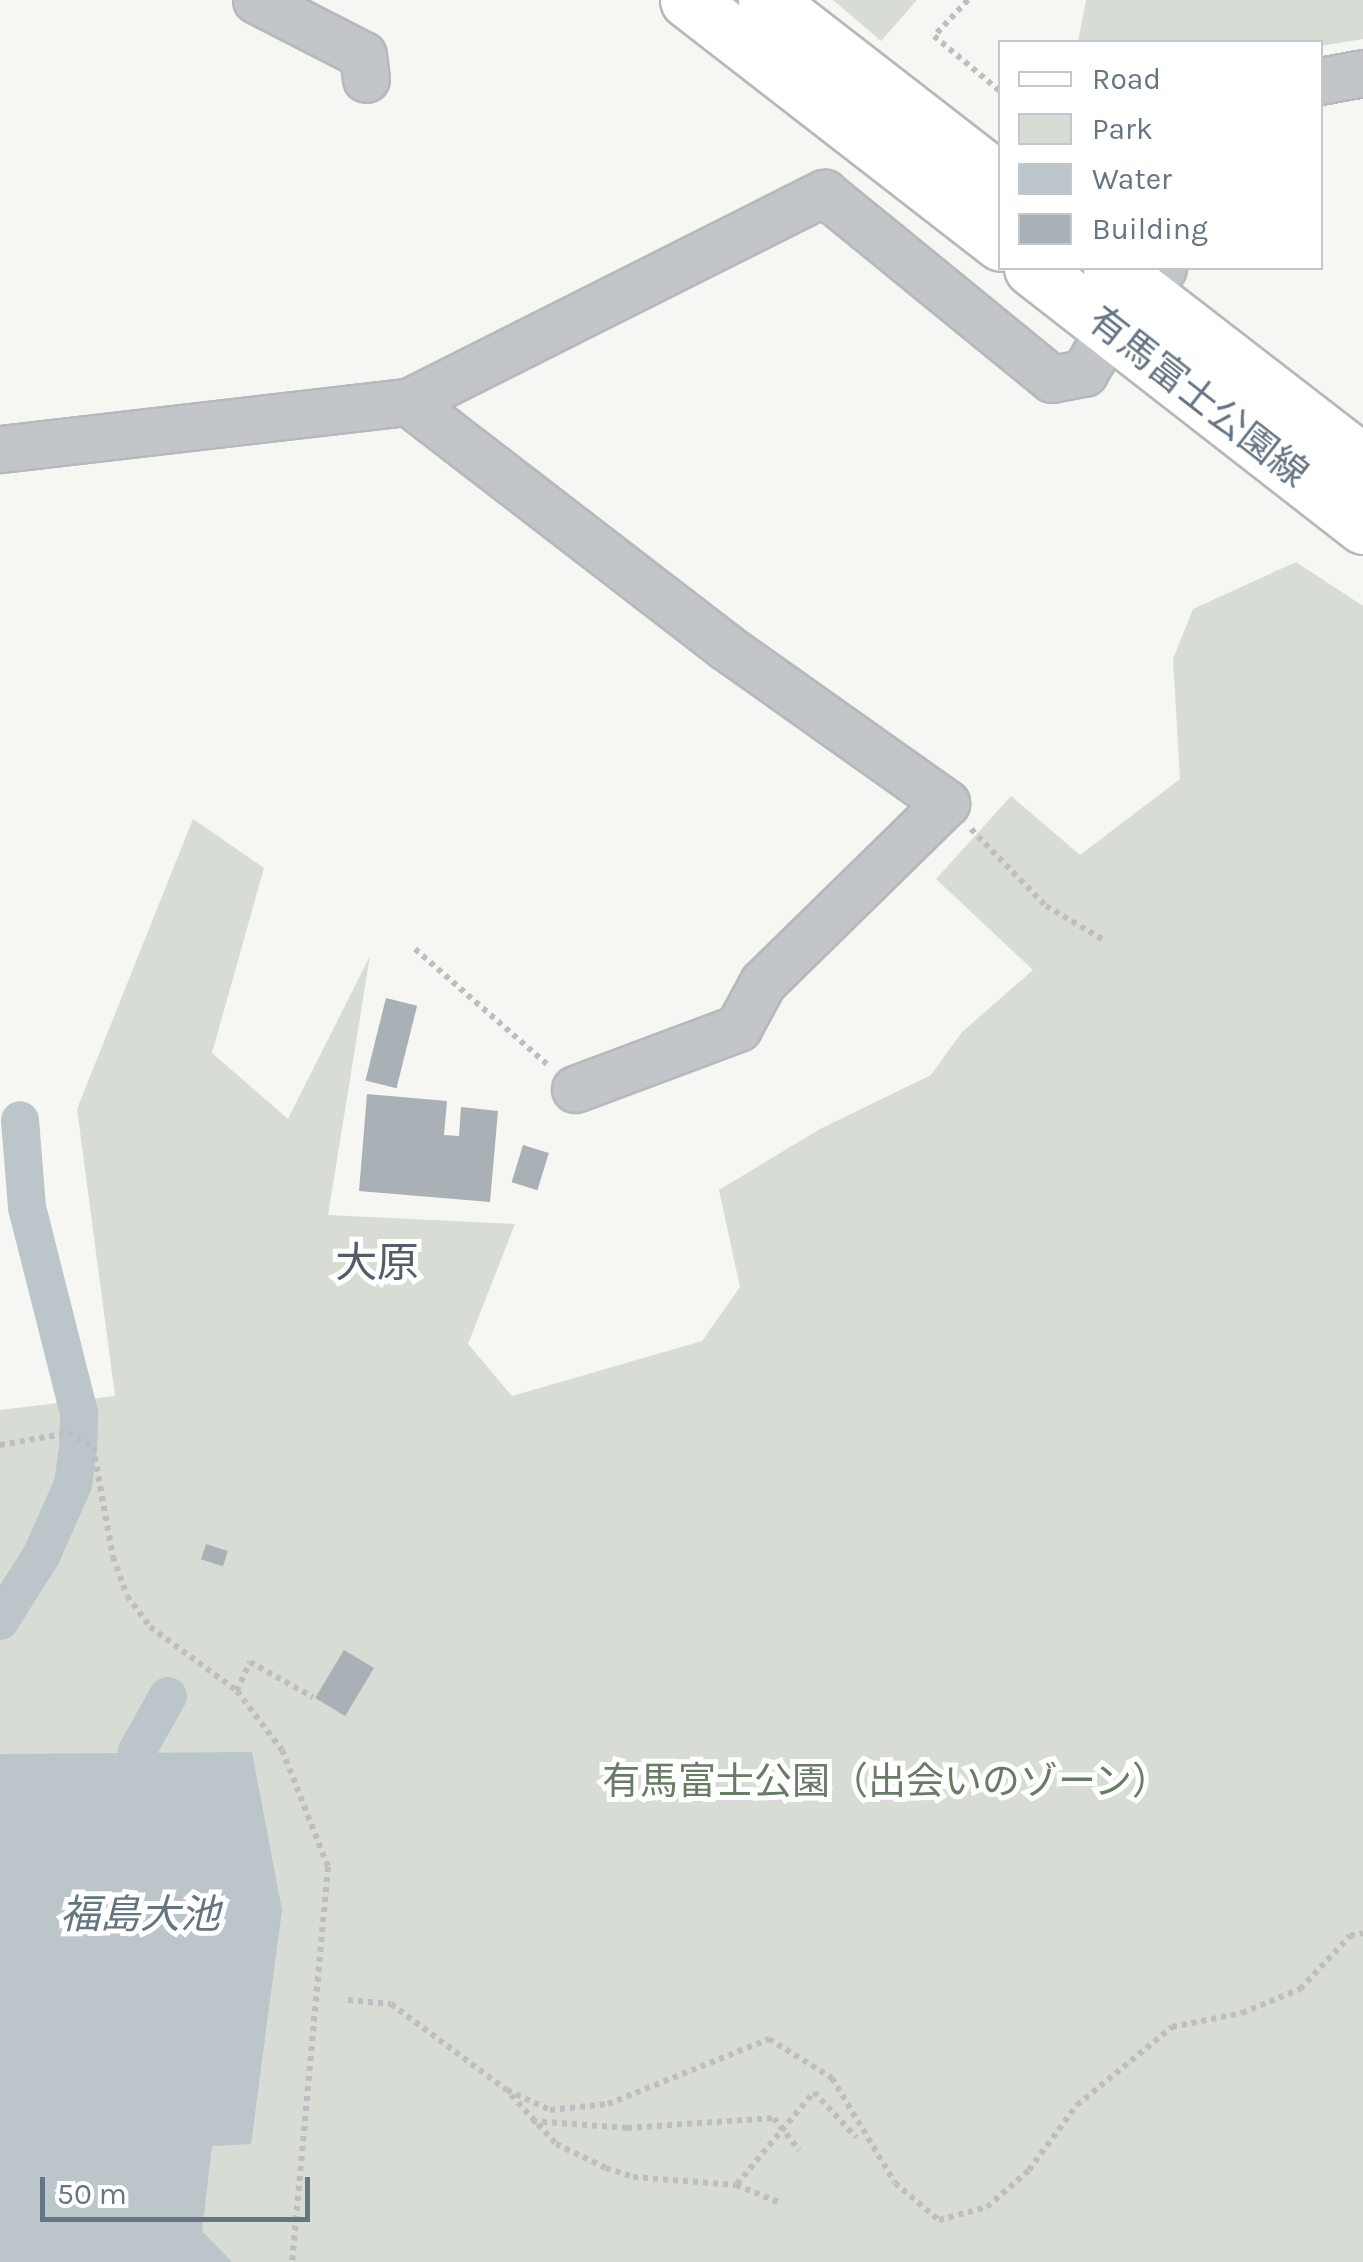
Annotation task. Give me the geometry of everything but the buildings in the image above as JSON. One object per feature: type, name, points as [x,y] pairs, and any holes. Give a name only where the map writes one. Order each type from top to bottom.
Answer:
[{"type":"main road","points":[[688,0],[998,241]]},
{"type":"main road","points":[[766,0],[998,180]]},
{"type":"main road","name":"有馬富士公園線","points":[[1041,270],[1131,289],[1363,462]]},
{"type":"main road","name":"有馬富士公園線","points":[[1131,289],[1363,526]]},
{"type":"street","points":[[256,0],[363,55],[366,79]]},
{"type":"street","points":[[1323,80],[1363,73]]},
{"type":"street","points":[[0,448],[408,402],[824,194],[1052,379],[1084,373],[1131,289]]},
{"type":"street","points":[[408,402],[726,647],[946,803],[762,982],[738,1028],[575,1089]]},
{"type":"path","points":[[968,0],[934,36],[998,90]]},
{"type":"path","points":[[946,803],[1046,906],[1104,940]]},
{"type":"path","points":[[415,949],[575,1089]]},
{"type":"path","points":[[0,1445],[68,1433],[93,1448],[113,1558],[127,1596],[150,1627],[237,1691],[282,1750],[328,1867],[292,2262]]},
{"type":"path","points":[[237,1691],[250,1662],[313,1697]]},
{"type":"path","points":[[348,2000],[392,2004],[507,2090],[550,2110],[608,2104],[769,2039],[832,2078],[895,2184],[939,2220],[988,2207],[1029,2170],[1076,2105],[1172,2027],[1242,2013],[1300,1989],[1350,1936],[1363,1933]]},
{"type":"path","points":[[507,2090],[530,2120],[556,2144],[634,2177],[736,2185],[778,2202]]},
{"type":"path","points":[[736,2185],[814,2092],[856,2138]]},
{"type":"path","points":[[530,2120],[627,2128],[746,2116],[774,2118],[786,2127],[799,2150]]},
{"type":"green space","points":[[833,0],[917,0],[881,41]]},
{"type":"green space","points":[[1086,0],[1363,0],[1363,39],[1323,46],[1323,40],[1078,40]]},
{"type":"green space","name":"有馬富士公園（出会いのゾーン）","points":[[1296,562],[1363,606],[1363,2262],[0,2262],[0,1410],[115,1396],[77,1109],[193,819],[264,868],[212,1053],[288,1119],[370,956],[328,1215],[515,1224],[468,1344],[512,1396],[702,1341],[740,1287],[719,1190],[820,1129],[931,1075],[962,1032],[1033,970],[936,879],[1011,796],[1080,855],[1180,779],[1173,659],[1193,609]]},
{"type":"water","name":"福島大池","points":[[252,1752],[282,1910],[251,2144],[212,2146],[202,2231],[232,2262],[0,2262],[0,1754]]},
{"type":"waterway","points":[[0,1621],[42,1554],[73,1484],[78,1449],[79,1413],[27,1207],[20,1120]]},
{"type":"waterway","points":[[137,1751],[168,1696]]},
{"type":"district","name":"大原","points":[[377,1263]]}]
